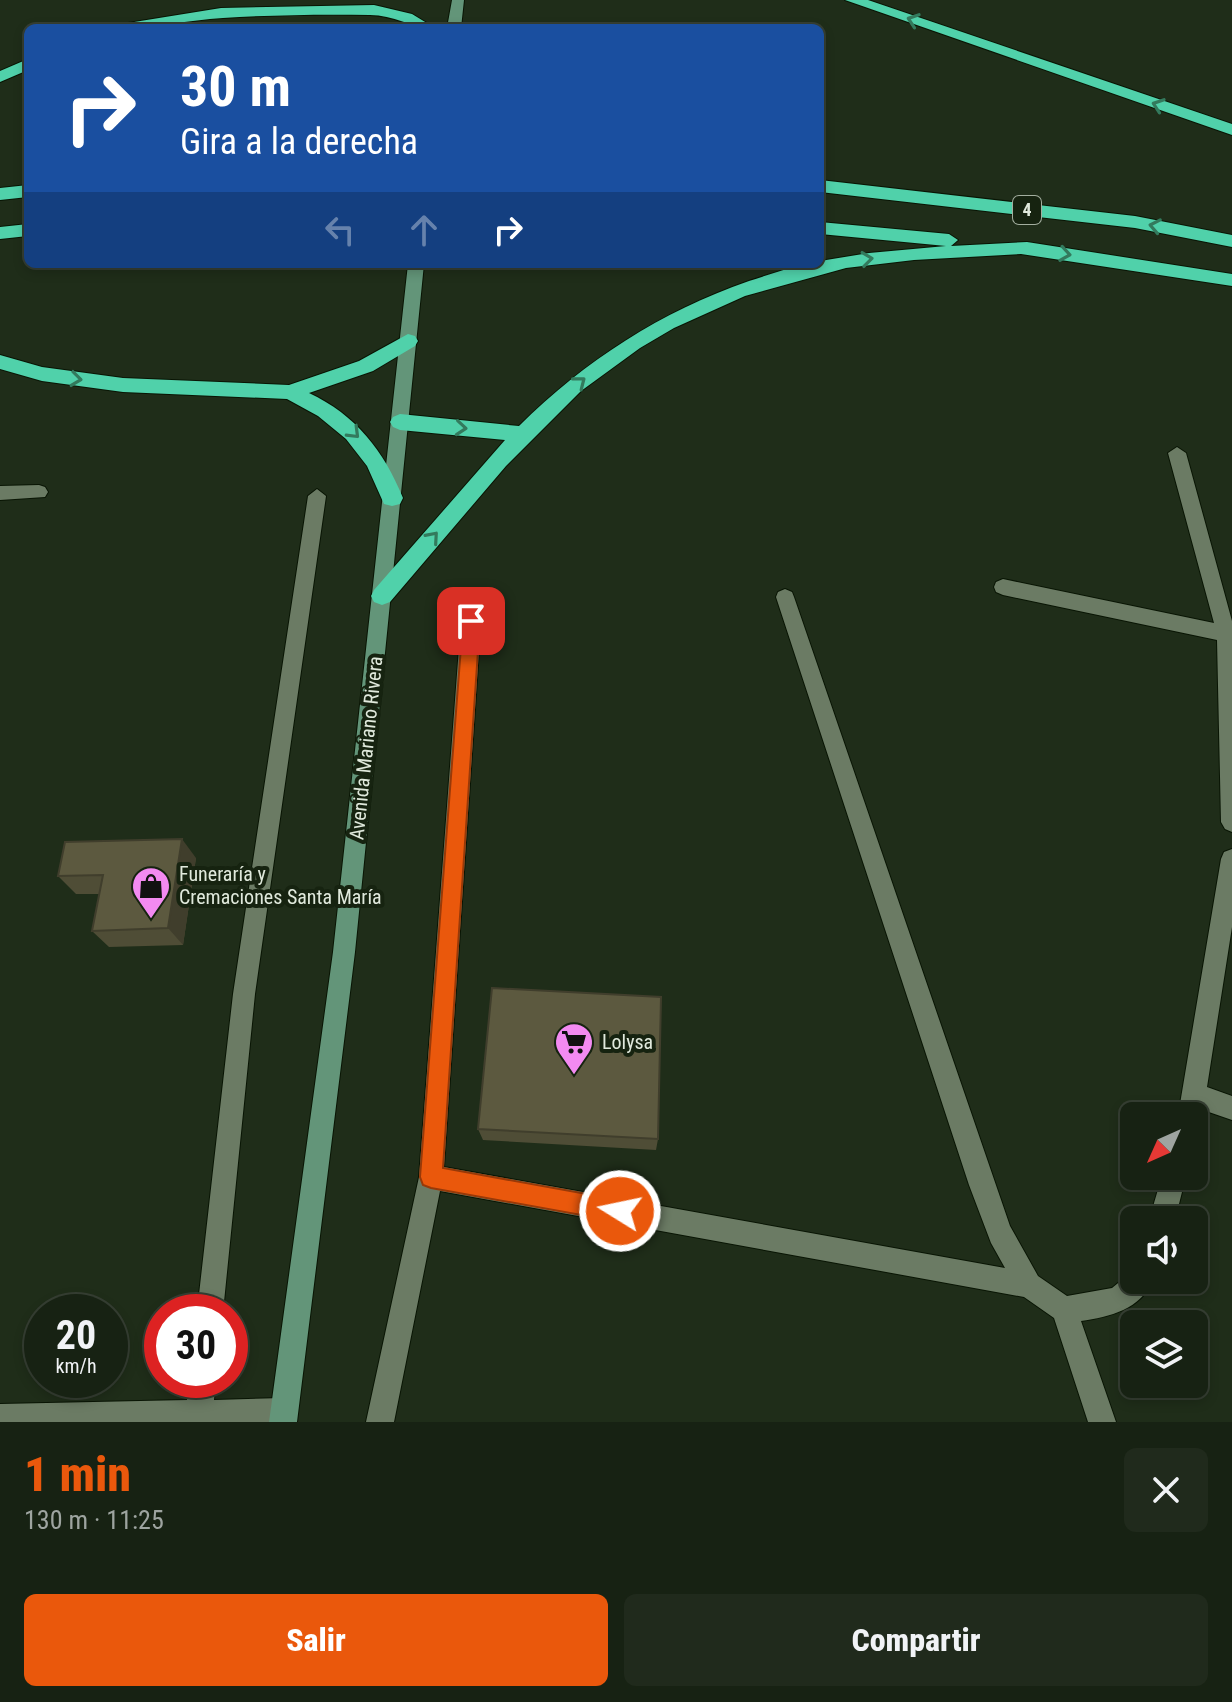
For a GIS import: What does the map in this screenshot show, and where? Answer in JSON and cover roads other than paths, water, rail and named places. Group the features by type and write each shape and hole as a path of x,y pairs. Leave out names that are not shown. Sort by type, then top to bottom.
{"highway":[{"path":"374,10 410,0"},
{"path":"856,0 1232,130"},
{"path":"153,24 221,13 374,10 406,17 419,24"},
{"path":"0,77 24,66"},
{"name":"4","path":"824,186 1135,222 1232,241"},
{"path":"0,194 24,191"},
{"name":"4","path":"824,228 1027,248 1232,280"},
{"path":"0,233 24,230"},
{"path":"824,267 899,255 1027,248"},
{"path":"382,596 522,434 576,383 637,341 702,307 772,281 822,268"},
{"path":"0,362 42,374 123,385 290,392 366,366 408,341"},
{"path":"290,392 338,417 357,434 372,453 392,498"},
{"path":"400,422 522,434"}],"street":[{"path":"455,24 458,0"},
{"name":"Avenida Mariano Rivera","path":"283,1417 344,952 416,268"},
{"path":"1177,453 1226,634 1232,822"},
{"path":"0,493 39,492"},
{"path":"212,1294 244,994 317,496"},
{"path":"1003,587 1226,634"},
{"path":"785,597 981,1185 1000,1234 1029,1285"},
{"path":"380,1422 431,1177 471,621"},
{"path":"1193,1102 1232,859"},
{"path":"1208,1106 1232,1108"},
{"path":"431,1177 1029,1285 1064,1309 1102,1422"},
{"path":"1064,1309 1100,1306 1123,1294"},
{"path":"198,1418 201,1398"},
{"path":"0,1418 283,1417"}],"place":[{"name":"Funeraría y Cremaciones Santa María","path":"151,920"},
{"name":"Lolysa","path":"574,1076"}]}
